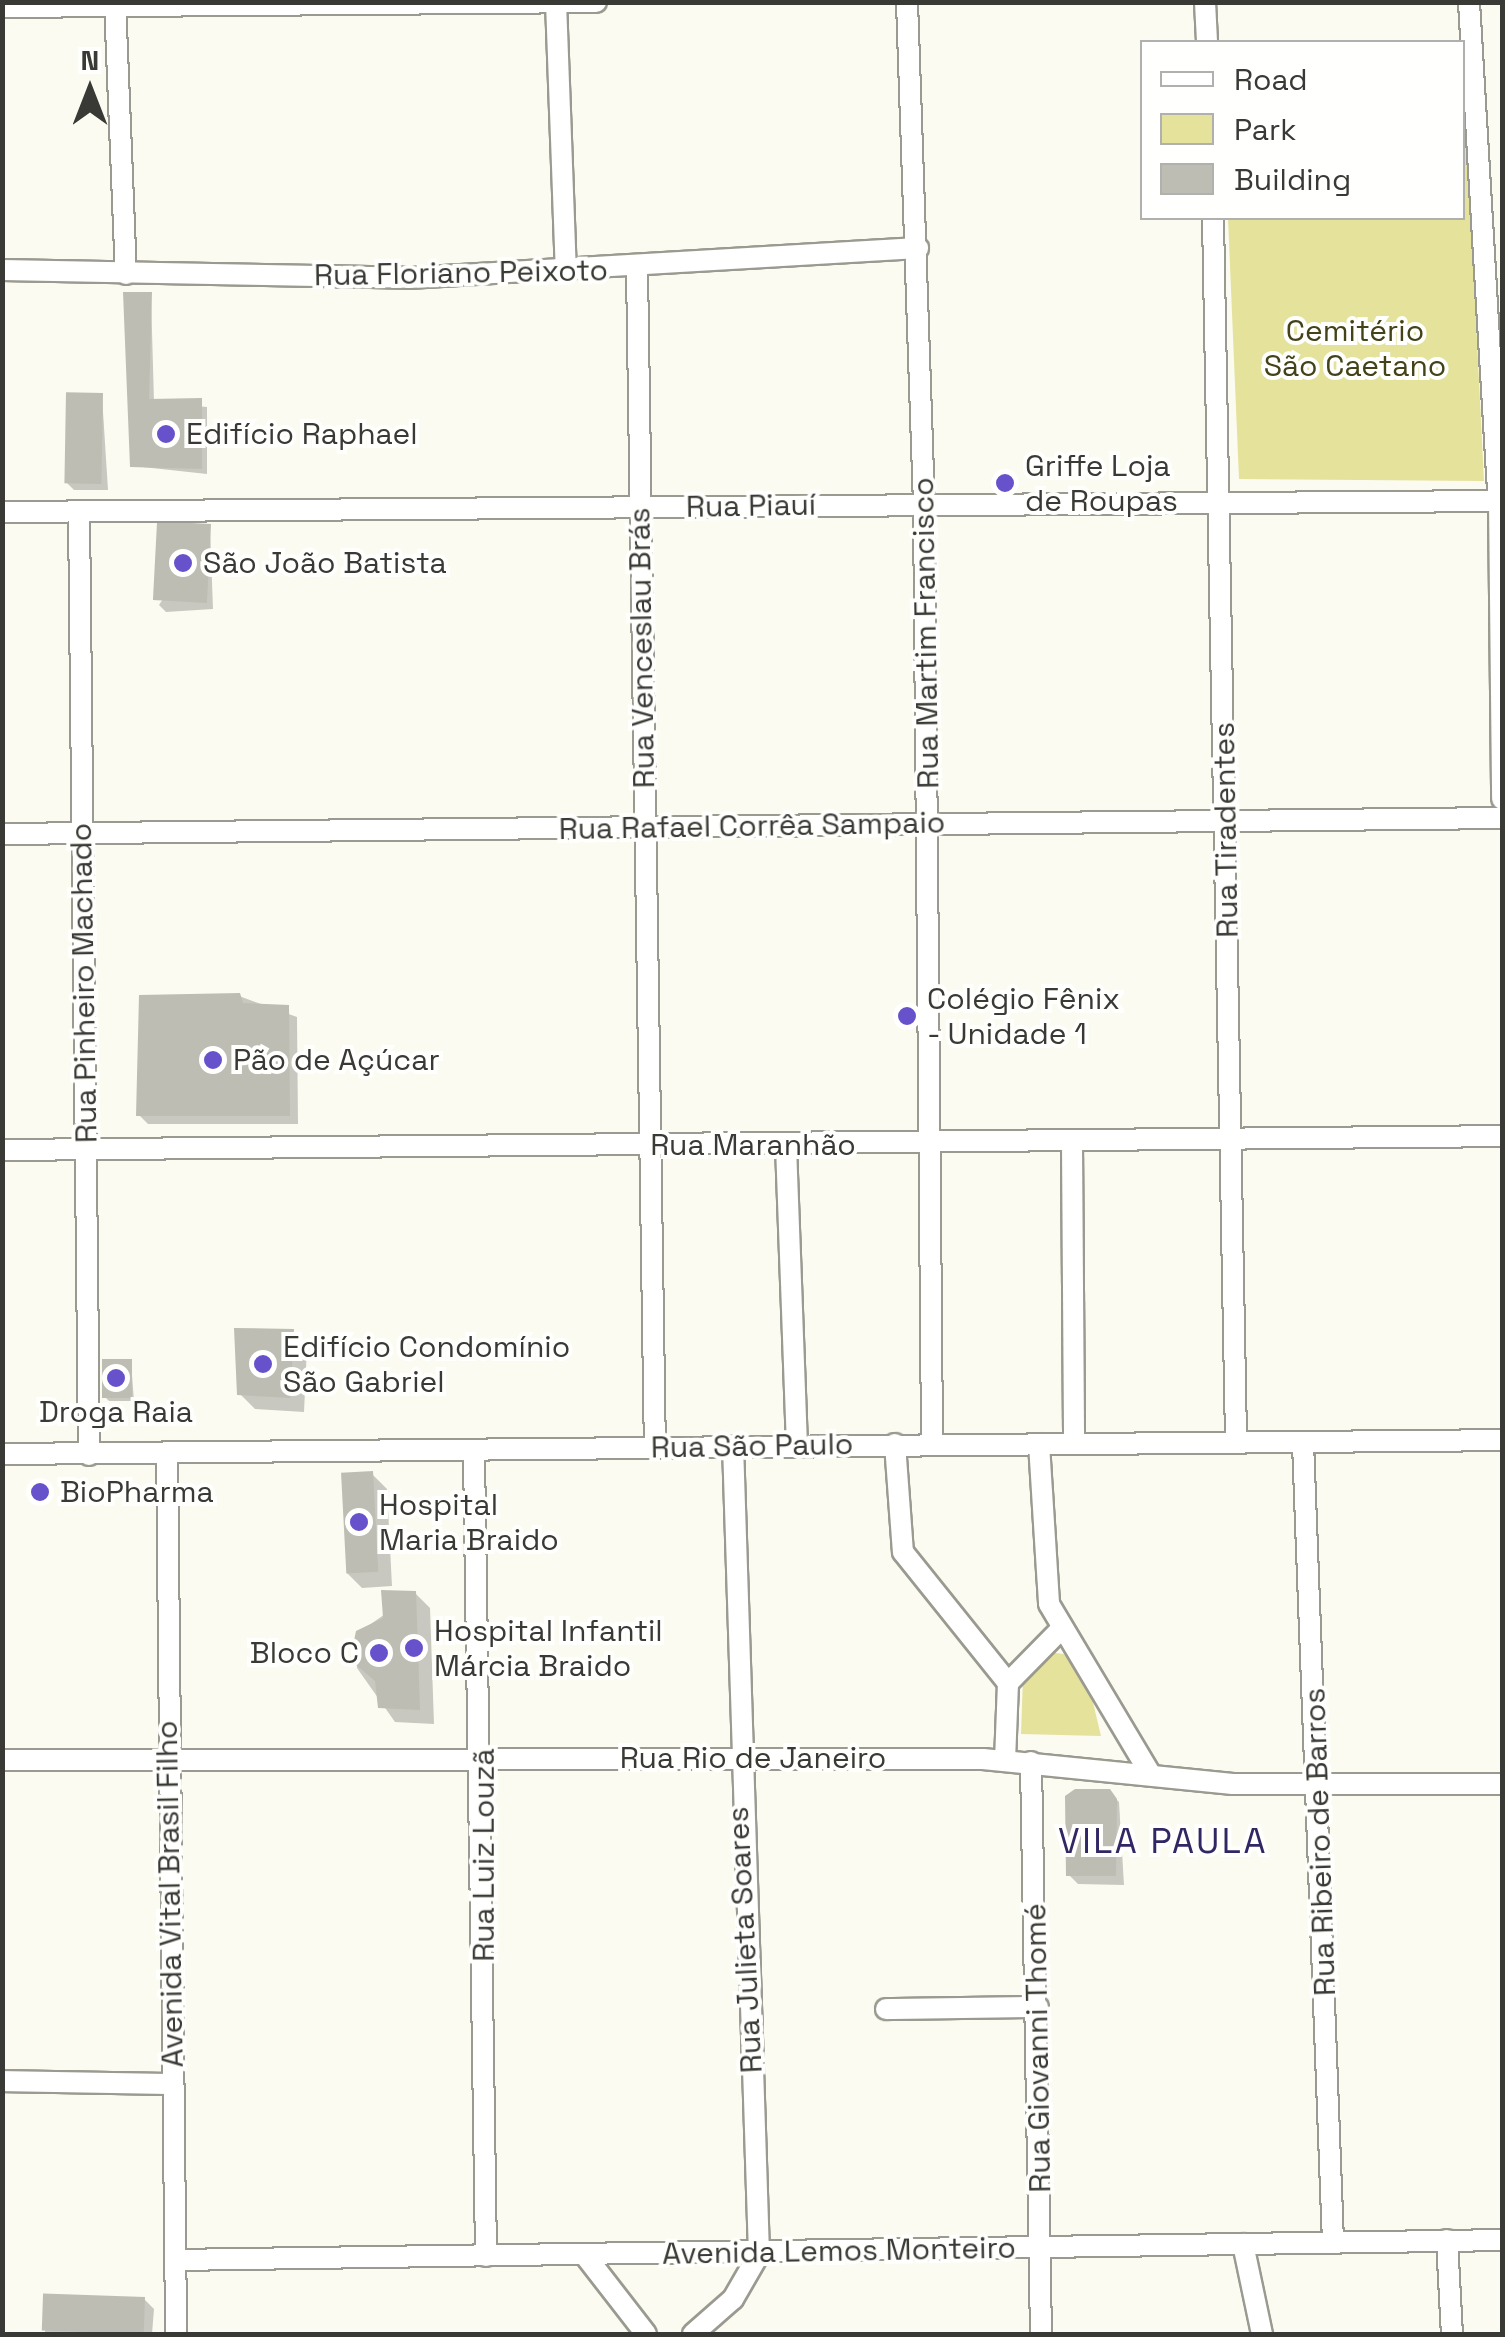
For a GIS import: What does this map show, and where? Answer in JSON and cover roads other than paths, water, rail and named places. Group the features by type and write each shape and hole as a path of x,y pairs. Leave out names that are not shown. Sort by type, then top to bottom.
{"street":[{"path":"2,7 596,2"},
{"name":"Rua Martim Francisco","path":"908,2 924,504 932,1443"},
{"path":"1205,2 1207,40"},
{"path":"1469,2 1501,500 1502,799"},
{"path":"556,3 566,272"},
{"path":"117,7 126,274"},
{"name":"Rua Tiradentes","path":"1213,220 1224,503 1225,822 1236,1444"},
{"name":"Rua Floriano Peixoto","path":"2,270 126,274 566,272 918,248"},
{"name":"Rua Venceslau Brás","path":"637,268 645,1146 655,1447"},
{"name":"Rua Piauí","path":"2,512 1501,500"},
{"name":"Rua Pinheiro Machado","path":"79,512 88,1455"},
{"name":"Rua Rafael Corrêa Sampaio","path":"2,834 1502,818"},
{"name":"Rua Maranhão","path":"2,1150 1072,1144 1231,1138 1502,1136"},
{"path":"1072,1144 1074,1444"},
{"path":"786,1146 797,1445"},
{"name":"Rua São Paulo","path":"2,1454 474,1454 932,1443 1502,1440"},
{"name":"Rua Ribeiro de Barros","path":"1303,1443 1332,2242"},
{"path":"895,1444 902,1552 1008,1683 1005,1760"},
{"path":"1040,1444 1046,1590 1060,1630 1152,1775"},
{"name":"Rua Julieta Soares","path":"733,1446 737,1756 760,2254"},
{"name":"Avenida Vital Brasil Filho","path":"167,1453 176,2334"},
{"name":"Rua Luiz Louzã","path":"474,1454 484,1758 486,2256"},
{"path":"1008,1683 1060,1630"},
{"name":"Rua Rio de Janeiro","path":"2,1760 737,1756 1005,1760 1318,1786 1502,1784"},
{"name":"Rua Giovanni Thomé","path":"1031,1762 1041,2334"},
{"path":"886,2009 1038,2006"},
{"path":"2,2081 173,2084"},
{"path":"1448,2240 1452,2334"},
{"name":"Avenida Lemos Monteiro","path":"175,2260 1502,2240"},
{"path":"1243,2244 1262,2334"},
{"path":"584,2254 646,2334"},
{"path":"693,2334 733,2299 760,2254"}],"place":[{"name":"Edifício Raphael","path":"166,434"},
{"name":"Griffe Loja de Roupas","path":"1005,483"},
{"name":"São João Batista","path":"183,563"},
{"name":"Colégio Fênix - Unidade 1","path":"907,1016"},
{"name":"Pão de Açúcar","path":"213,1060"},
{"name":"Edifício Condomínio São Gabriel","path":"263,1364"},
{"name":"Droga Raia","path":"116,1378"},
{"name":"BioPharma","path":"40,1492"},
{"name":"Hospital Maria Braido","path":"359,1522"},
{"name":"Hospital Infantil Márcia Braido","path":"414,1648"},
{"name":"Bloco C","path":"379,1653"}],"district":[{"name":"VILA PAULA","path":"1163,1841"}],"park label":[{"name":"Cemitério São Caetano","path":"1355,348"}]}
